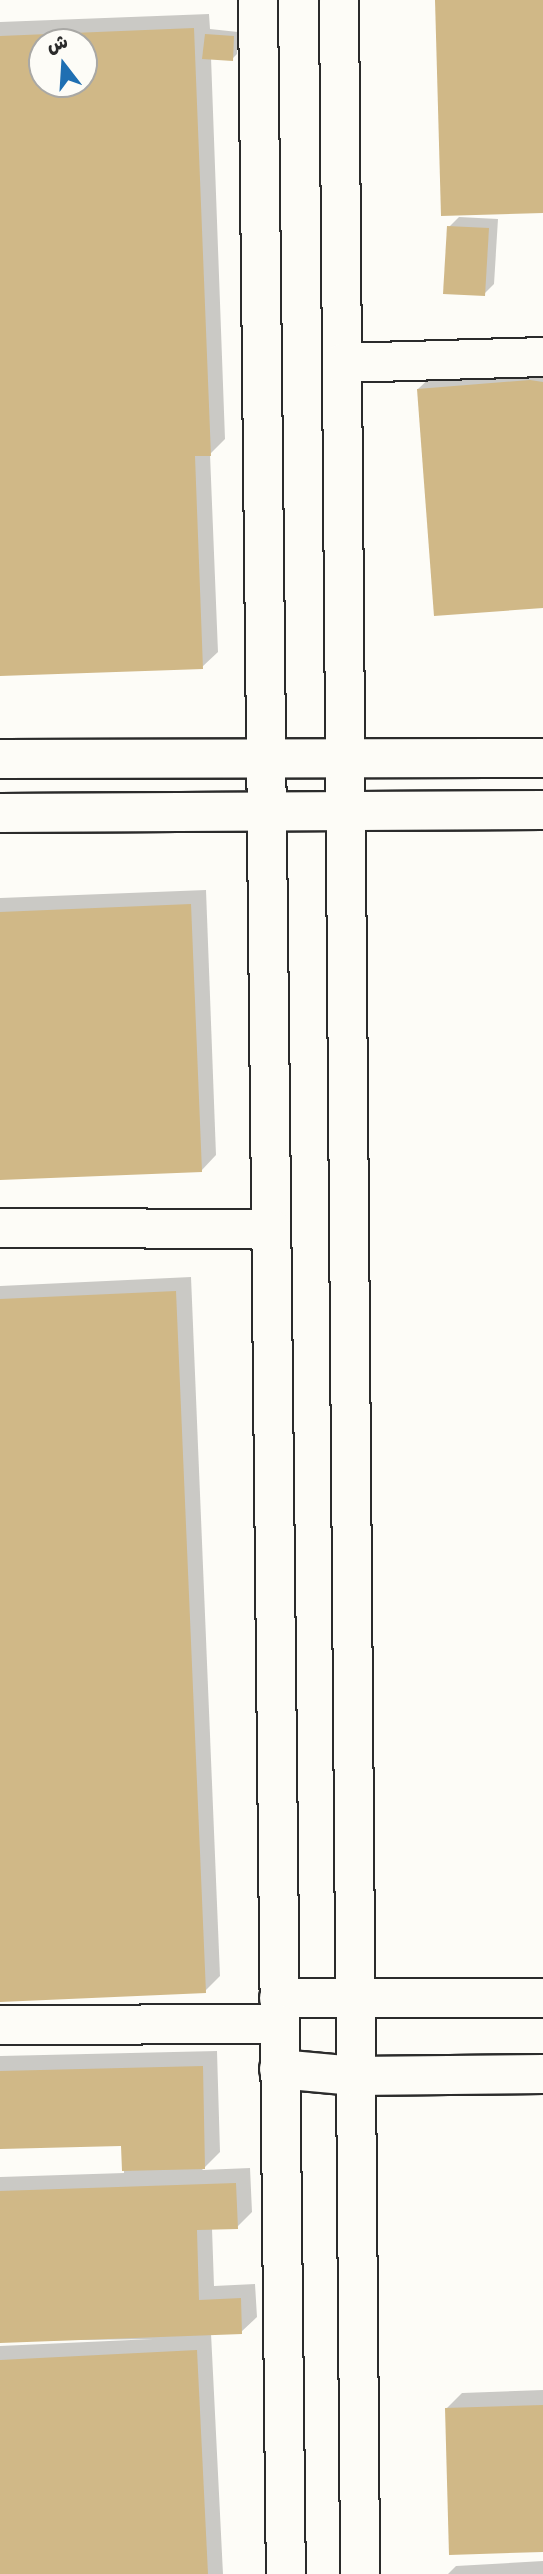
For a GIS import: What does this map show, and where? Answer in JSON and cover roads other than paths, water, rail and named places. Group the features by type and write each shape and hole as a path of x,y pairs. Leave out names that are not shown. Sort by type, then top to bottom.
{"street":[{"path":"258,0 286,2574"},
{"path":"339,0 360,2574"},
{"path":"342,363 543,357"},
{"path":"0,759 543,758"},
{"path":"0,813 543,810"},
{"path":"0,1228 271,1229"},
{"path":"0,2025 279,2011 355,1997 543,1998"},
{"path":"279,2069 355,2076 543,2074"}]}
